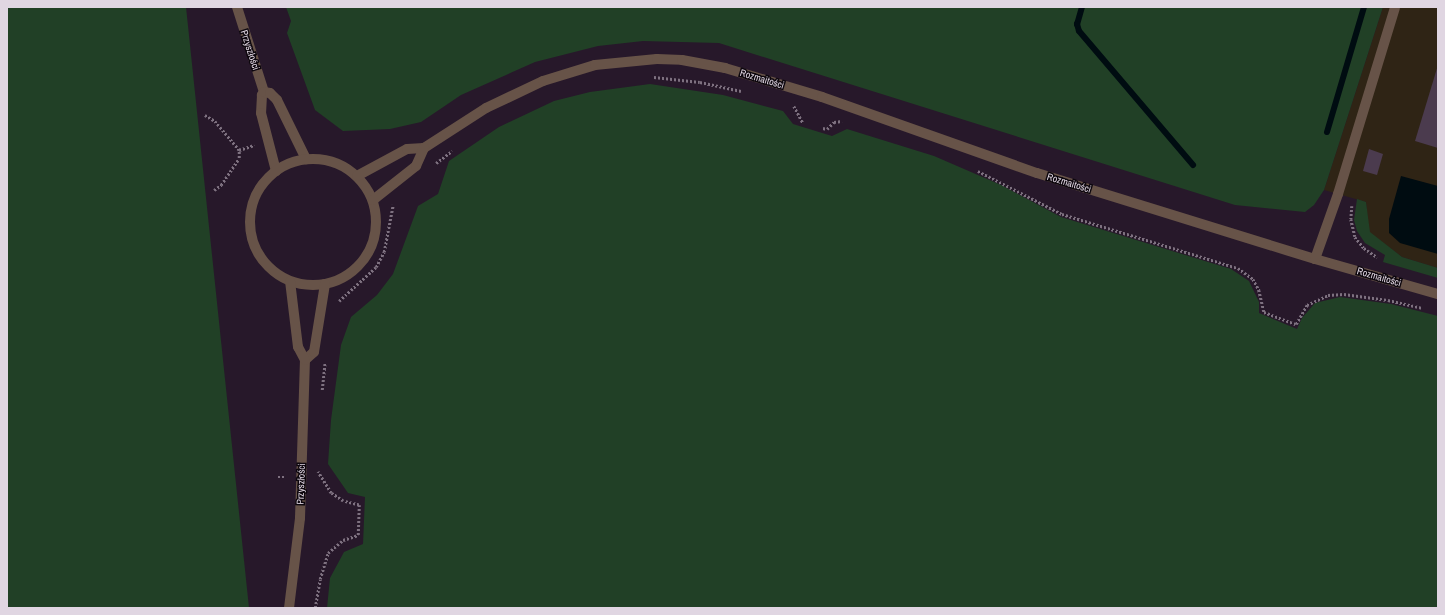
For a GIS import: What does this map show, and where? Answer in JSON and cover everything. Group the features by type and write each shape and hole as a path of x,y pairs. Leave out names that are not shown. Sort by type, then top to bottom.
{"street":[{"name":"Przyszłości","path":"237,7 264,92 262,95 261,113 276,171"},
{"path":"1315,259 1340,186 1395,7"},
{"name":"Rozmaitości","path":"424,148 486,108 542,81 572,71 595,65 657,59 703,63 822,97 1037,173 1315,259 1438,294"},
{"path":"264,92 277,100 306,159"},
{"path":"358,176 407,149 424,148 416,166 373,200"},
{"path":"306,159 334,162 358,176 373,200 377,228 366,257 344,278 325,284 307,285 290,281 272,271 262,260 250,232 251,206 262,184 276,171 292,162 306,159"},
{"name":"Przyszłości","path":"289,608 300,518 305,360 298,347 290,281"},
{"path":"305,360 314,352 325,284"}],"path":[{"path":"649,77 700,82 747,93"},
{"path":"793,105 803,123"},
{"path":"205,115 215,121 239,150 239,158 221,185 214,190"},
{"path":"823,128 827,129 834,122 847,122"},
{"path":"239,150 256,144"},
{"path":"433,166 458,146"},
{"path":"972,168 1006,183 1062,214 1238,268 1252,279 1260,290 1264,312 1296,324 1307,305 1328,295 1375,298 1425,309"},
{"path":"1353,198 1351,219 1355,237 1364,248 1377,257"},
{"path":"337,304 376,267 384,252 394,203"},
{"path":"321,393 326,357"},
{"path":"315,608 320,579 328,553 343,540 358,535 359,505 342,501 330,493 322,482 316,466"}],"shaded area":[{"path":"1383,7 1438,7 1438,268 1402,257 1369,232 1366,202 1324,190"},
{"path":"1401,176 1438,186 1438,254 1400,243 1389,233 1389,219"}],"green space":[{"path":"7,7 186,7 249,608 7,608"},
{"path":"286,7 1383,7 1324,190 1314,205 1305,212 1235,205 719,43 643,41 598,46 535,62 461,95 421,122 390,129 343,131 315,110 287,33 291,21"},
{"path":"650,84 723,95 783,111 793,124 832,136 847,129 934,156 1001,185 1061,217 1231,269 1249,281 1259,302 1259,313 1297,329 1302,318 1315,303 1340,297 1391,304 1438,316 1438,608 327,608 330,578 344,552 363,544 365,497 348,493 328,464 331,420 341,345 351,317 377,295 393,274 418,206 438,194 449,161 499,127 554,101 590,92"},
{"path":"1357,199 1366,202 1370,232 1402,257 1438,268 1438,278 1383,262 1385,255 1365,243 1357,231 1354,220"}],"building":[{"path":"1438,65 1438,148 1415,141"},
{"path":"1369,149 1383,154 1377,175 1363,171"}],"waterway":[{"path":"1082,7 1077,24 1079,31 1193,165"},
{"path":"1327,132 1364,7"}]}
